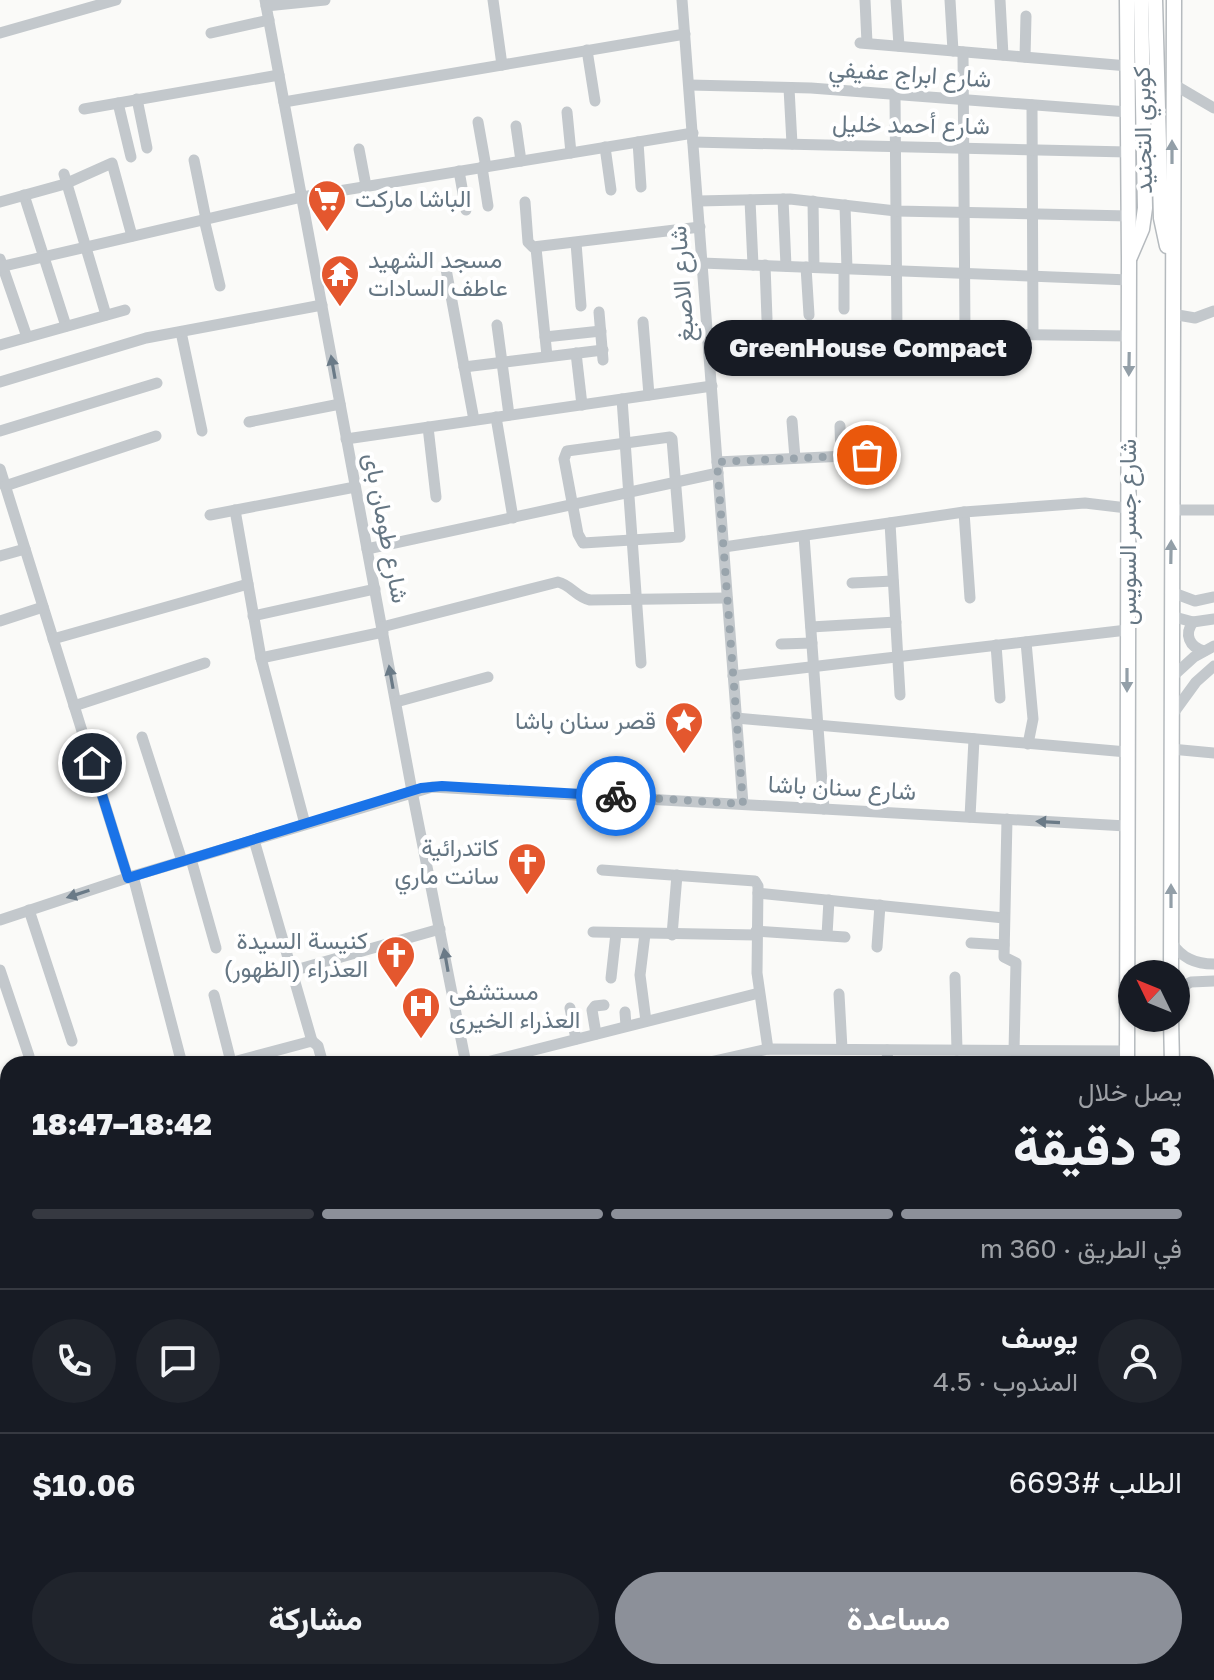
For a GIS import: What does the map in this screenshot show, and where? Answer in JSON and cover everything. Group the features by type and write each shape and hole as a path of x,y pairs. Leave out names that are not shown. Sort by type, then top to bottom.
{"main road":[{"name":"شارع جسر السويس","path":"1127,0 1127,1056"},
{"name":"كوبري التجنيد","path":"1129,258 1142,229 1145,208 1141,0"},
{"name":"كوبري التجنيد","path":"1155,0 1161,218 1164,238 1172,258"},
{"name":"شارع جسر السويس","path":"1171,960 1174,0"},
{"path":"1171,1032 1172,1056"}],"street":[{"path":"0,33 116,0"},
{"path":"265,3 325,0"},
{"path":"493,0 502,65"},
{"name":"شارع الاصبغ","path":"682,0 743,804"},
{"path":"865,0 863,43 1128,66"},
{"path":"896,0 899,46"},
{"path":"950,0 963,100 965,333"},
{"path":"1000,0 1003,55"},
{"name":"شارع طومان باى","path":"265,3 464,1056"},
{"path":"1025,57 1026,16"},
{"path":"211,33 269,20"},
{"path":"284,102 685,34"},
{"path":"587,50 595,101"},
{"path":"84,109 279,75"},
{"path":"1173,84 1214,108"},
{"name":"شارع ابراج عفيفي","path":"689,85 789,88 1128,112"},
{"path":"789,88 792,144"},
{"path":"895,95 896,331 900,334 1129,336"},
{"path":"137,99 147,148"},
{"path":"118,103 131,157"},
{"path":"1032,105 1033,334"},
{"path":"567,112 571,153"},
{"path":"478,122 488,206"},
{"path":"516,126 521,161"},
{"name":"شارع أحمد خليل","path":"1,265 302,197 638,142 693,138 792,144 1128,152"},
{"path":"638,142 641,187"},
{"path":"605,147 611,190"},
{"path":"359,149 366,186"},
{"path":"194,160 220,286"},
{"path":"0,202 112,163 132,236"},
{"path":"459,171 466,210"},
{"path":"65,179 106,315"},
{"path":"24,195 66,326"},
{"path":"698,201 783,199 896,211 1129,216"},
{"path":"783,199 786,266"},
{"path":"750,200 767,319"},
{"path":"809,315 813,201"},
{"path":"525,202 528,242 536,248 700,227"},
{"path":"844,309 845,205"},
{"path":"576,243 581,306"},
{"path":"536,248 547,356"},
{"path":"702,263 1129,280"},
{"path":"1,265 27,337"},
{"path":"446,269 474,420"},
{"path":"0,382 146,338 322,305"},
{"path":"0,345 125,310"},
{"path":"1172,314 1195,318 1214,311"},
{"path":"464,367 576,353 603,355 599,312"},
{"path":"643,322 649,395"},
{"path":"497,325 509,415"},
{"path":"545,337 601,331"},
{"path":"181,332 202,431"},
{"path":"576,353 582,405"},
{"path":"0,431 157,383"},
{"path":"346,439 712,386"},
{"path":"622,399 641,663"},
{"path":"249,422 340,404"},
{"path":"496,417 513,518"},
{"path":"792,421 795,458"},
{"path":"840,426 841,457"},
{"path":"428,427 436,497"},
{"path":"5,486 156,436"},
{"path":"668,436 672,439 678,538 583,543 572,505 564,459 567,451 626,442 668,436"},
{"path":"367,549 676,483 718,468 795,458 867,455"},
{"path":"0,469 130,877 180,1056"},
{"path":"210,515 355,487"},
{"path":"724,547 964,512 1085,503 1127,508"},
{"path":"235,510 261,658 305,824"},
{"path":"1172,510 1214,510"},
{"path":"964,512 970,598"},
{"path":"890,523 900,695"},
{"path":"804,536 824,809"},
{"path":"0,556 25,549"},
{"path":"852,583 893,581"},
{"path":"261,658 382,630 550,583 565,584 582,598 590,600 727,598"},
{"path":"53,639 248,584"},
{"path":"253,616 375,589"},
{"path":"1171,592 1195,601 1214,597"},
{"path":"0,621 43,607"},
{"path":"1171,616 1193,622 1214,619"},
{"path":"811,627 896,622"},
{"path":"1193,622 1188,634 1190,642 1209,648"},
{"path":"733,676 1127,630"},
{"path":"1026,642 1033,719 1028,744"},
{"path":"781,644 812,643"},
{"path":"996,645 1000,698"},
{"path":"1172,677 1209,648"},
{"path":"74,706 205,663"},
{"path":"1171,715 1189,690 1214,666"},
{"path":"396,702 488,677"},
{"path":"736,718 1127,752"},
{"path":"142,737 216,948"},
{"path":"970,817 974,739"},
{"path":"1171,749 1214,753"},
{"name":"شارع سنان باشا","path":"0,920 412,791 442,786 1126,826"},
{"path":"1007,819 1004,958 1016,963 1014,1051"},
{"path":"254,840 320,1056"},
{"path":"602,870 750,880 757,883 759,993 768,1049"},
{"path":"672,935 677,875"},
{"path":"758,893 1004,918"},
{"path":"827,935 829,900"},
{"path":"877,947 880,905"},
{"path":"29,910 72,1041"},
{"path":"292,971 440,929"},
{"path":"593,932 845,937"},
{"path":"611,978 616,933"},
{"path":"645,934 640,975 646,1021"},
{"path":"1171,942 1188,959 1214,964"},
{"path":"971,943 1004,945"},
{"path":"0,970 29,1056"},
{"path":"955,977 957,1050"},
{"path":"1190,983 1214,981"},
{"path":"510,1056 646,1021 692,1005 759,993"},
{"path":"839,994 842,1049"},
{"path":"214,995 227,1056"},
{"path":"596,1034 592,1010 595,1006 604,1005"},
{"path":"570,1008 576,1039"},
{"path":"625,1012 626,1026"},
{"path":"260,1056 315,1044"},
{"path":"737,1056 768,1049 842,1049 1014,1051 1095,1056"},
{"path":"887,1050 887,1056"}],"way so far":[{"path":"616,796 743,804 717,462 867,455"}],"place":[{"name":"الباشا ماركت","path":"327,233"},
{"name":"مسجد الشهيد عاطف السادات","path":"340,308"},
{"name":"GreenHouse Compact","path":"867,455"},
{"name":"قصر سنان باشا","path":"684,755"},
{"name":"كاتدرائية سانت ماري","path":"527,896"},
{"name":"كنيسة السيدة العذراء (الظهور)","path":"396,989"},
{"name":"مستشفى العذراء الخيرى","path":"421,1040"}],"route":[{"path":"92,763 128,878 421,788 442,786 616,796"}]}
